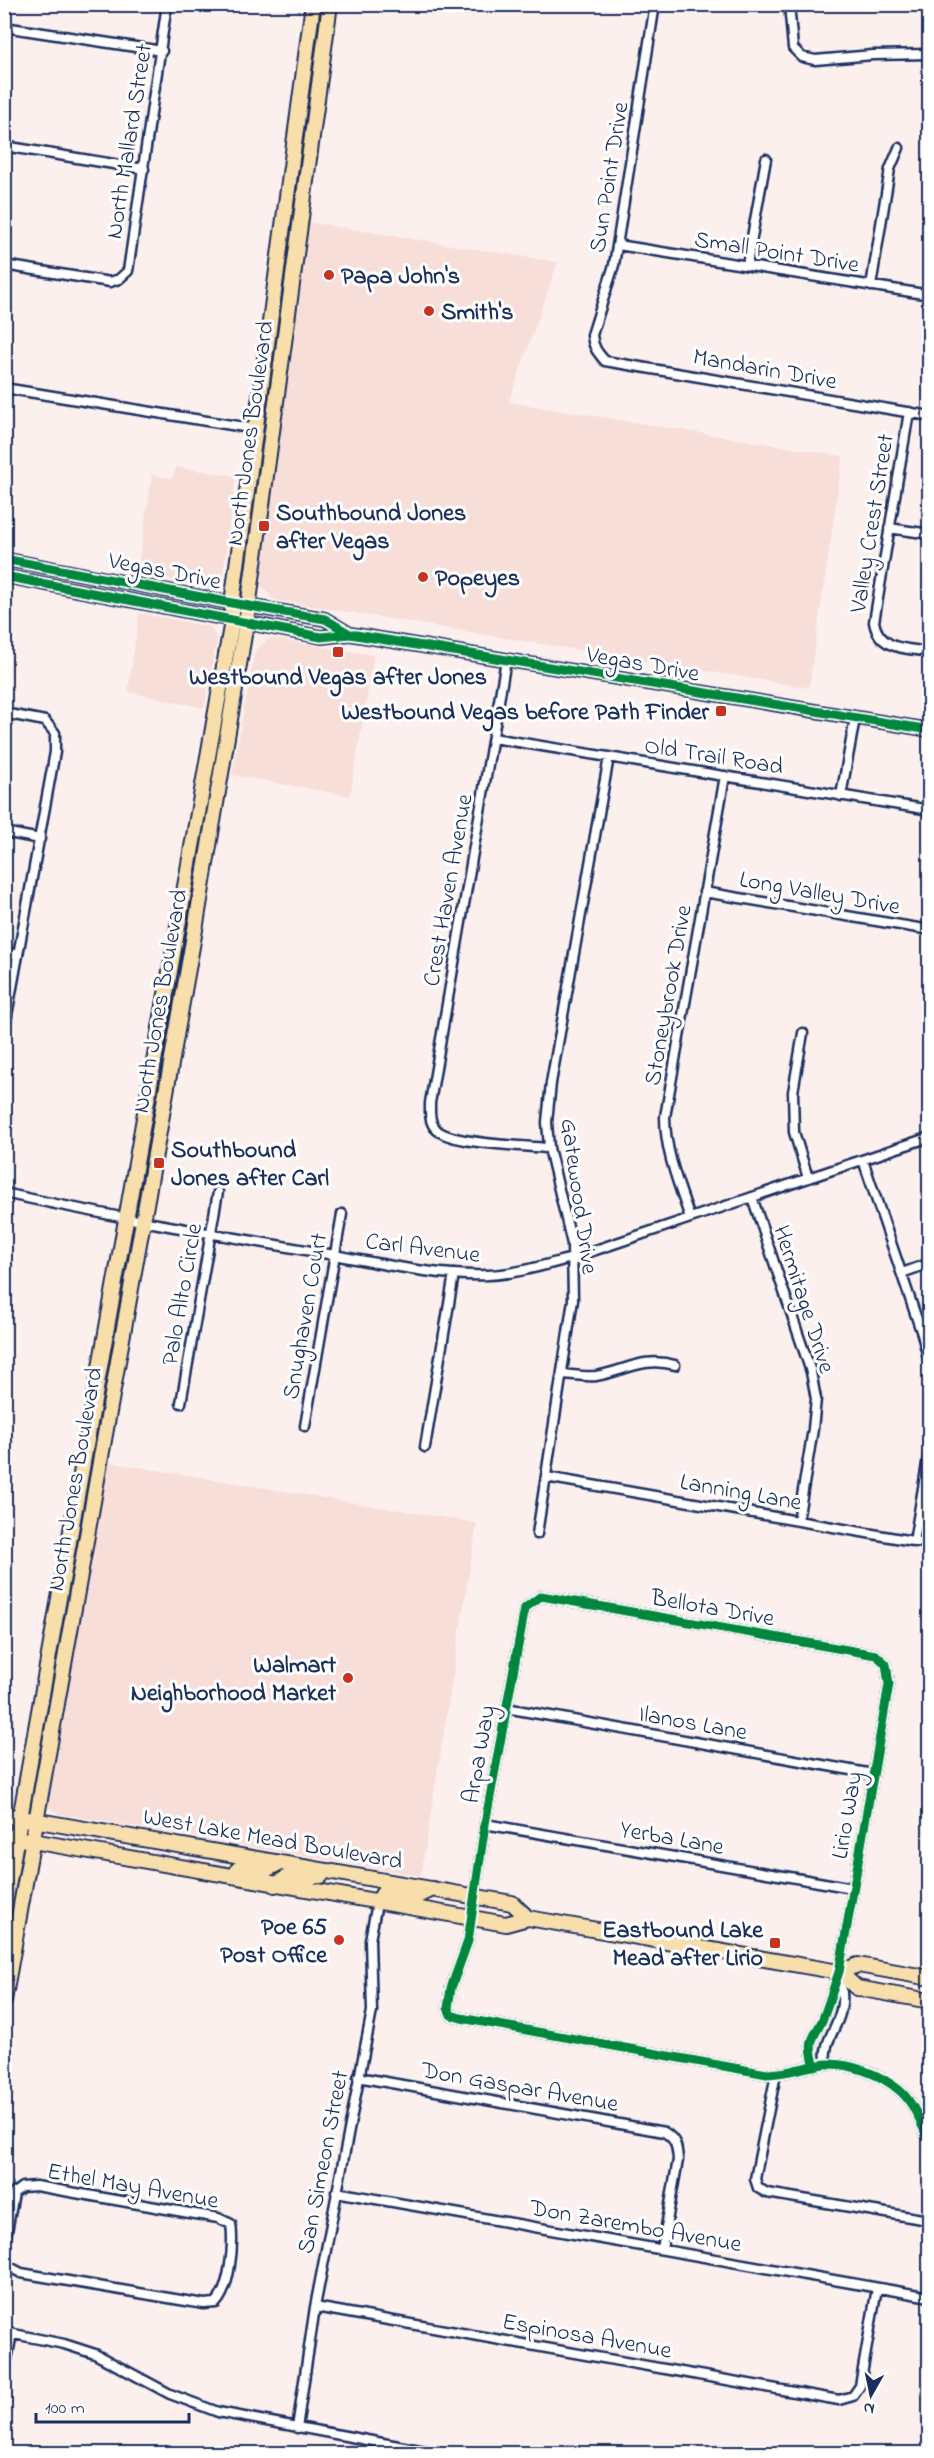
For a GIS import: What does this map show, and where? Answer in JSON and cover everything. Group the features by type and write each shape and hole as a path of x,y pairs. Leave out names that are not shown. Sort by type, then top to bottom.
{"main road":[{"name":"North Jones Boulevard","path":"4,1909 11,1837 21,1817 232,621 232,603 313,4"},
{"name":"North Jones Boulevard","path":"4,2001 196,924 249,606 330,4"},
{"path":"270,326 286,329"},
{"path":"256,429 267,471"},
{"name":"Vegas Drive","path":"4,559 325,619 350,634"},
{"name":"Vegas Drive","path":"4,576 321,637 350,634 930,730"},
{"path":"179,921 196,924"},
{"path":"84,1460 88,1476 82,1514 87,1537"},
{"path":"73,1521 80,1533 74,1570 74,1585 77,1592"},
{"name":"West Lake Mead Boulevard","path":"4,1815 512,1903 528,1918"},
{"name":"West Lake Mead Boulevard","path":"11,1837 506,1924 528,1918 839,1972 858,1965 930,1978"},
{"path":"195,1870 215,1867 262,1872 279,1863"},
{"path":"275,1885 289,1876 309,1877 339,1873"},
{"path":"377,1903 383,1893 391,1891 417,1896 435,1889"},
{"name":"West Lake Mead Boulevard","path":"839,1972 857,1988 930,2001"}],"street":[{"name":"North Mallard Street","path":"4,265 110,282 119,279 128,271 162,51 167,4"},
{"name":"Sun Point Drive","path":"597,352 592,344 592,335 618,245 655,4"},
{"path":"789,4 794,48 802,57 815,60 873,55 930,54"},
{"path":"4,27 162,51"},
{"path":"4,146 144,169"},
{"path":"871,286 890,169 899,148"},
{"path":"747,265 766,159"},
{"name":"Small Point Drive","path":"618,245 930,295"},
{"name":"Mandarin Drive","path":"597,352 605,361 930,416"},
{"path":"4,388 256,429"},
{"name":"Valley Crest Street","path":"909,412 874,622 880,639 888,645 930,652"},
{"path":"889,528 930,534"},
{"name":"Crest Haven Avenue","path":"506,660 430,1103 430,1119 440,1134 457,1139 549,1148"},
{"path":"4,713 45,721 55,733 55,752 4,1032"},
{"path":"841,796 855,718"},
{"name":"Old Trail Road","path":"493,738 930,810"},
{"name":"Gatewood Drive","path":"537,1534 573,1300 572,1244 549,1148 547,1122 551,1083 609,757"},
{"name":"Stoneybrook Drive","path":"690,1218 669,1157 665,1136 665,1117 725,776"},
{"path":"4,832 40,839"},
{"name":"Long Valley Drive","path":"704,892 930,930"},
{"path":"4,952 18,955"},
{"path":"803,1034 793,1092 793,1112 794,1132 808,1178"},
{"name":"Carl Avenue","path":"4,1193 126,1220 333,1255 454,1274 489,1275 521,1271 572,1258 930,1137"},
{"path":"863,1160 922,1334 930,1366"},
{"name":"Palo Alto Circle","path":"181,1403 218,1192"},
{"name":"Hermitage Drive","path":"752,1197 810,1372 816,1399 798,1521"},
{"name":"Snughaven Court","path":"305,1426 333,1255 342,1214"},
{"path":"902,1273 930,1263"},
{"path":"425,1447 454,1274"},
{"path":"563,1374 597,1376 633,1364 659,1360 675,1365"},
{"path":"914,1542 930,1446"},
{"name":"Lanning Lane","path":"546,1477 930,1544"},
{"name":"Bellota Drive","path":"532,1601 541,1596 876,1655 886,1664"},
{"name":"Arpa Way","path":"532,1601 525,1608 485,1824 468,1941 451,1988 448,2008 451,2014 538,2032 776,2074"},
{"name":"Lirio Way","path":"839,1972 889,1684 886,1664"},
{"name":"Ilanos Lane","path":"506,1708 873,1774"},
{"name":"Yerba Lane","path":"485,1824 853,1888"},
{"name":"San Simeon Street","path":"297,2428 315,2307 372,2011 370,1940 377,1903"},
{"path":"826,2064 825,2049 841,2011 843,1996 839,1972"},
{"path":"815,2066 810,2049 811,2040 825,2015 839,1972"},
{"path":"930,2142 915,2112 900,2091 860,2069 846,2065 826,2064 776,2074 755,2180 758,2188 767,2193 922,2219 930,2217"},
{"name":"Don Gaspar Avenue","path":"358,2077 664,2132 673,2137 677,2146 678,2160 662,2249"},
{"name":"Ethel May Avenue","path":"4,2257 8,2266 21,2273 204,2304 216,2303 224,2295 233,2240 231,2224 219,2218 36,2186 22,2187 15,2193 7,2214"},
{"name":"Don Zarembo Avenue","path":"336,2192 930,2297"},
{"path":"4,2248 7,2214"},
{"name":"Espinosa Avenue","path":"315,2307 839,2400 853,2396 860,2386 877,2288"},
{"path":"4,2376 8,2333 95,2354 170,2394 218,2412 441,2454"}],"shaded area":[{"path":"289,219 558,262 509,402 843,456 809,688 274,600 261,585"},
{"path":"176,467 236,476 222,582 213,588 137,573 152,475 172,478"},
{"path":"139,613 211,627 217,639 204,708 128,692"},
{"path":"270,638 374,655 350,796 232,775 255,650"},
{"path":"108,1462 477,1523 421,1876 59,1814 49,1808 47,1804"}],"cycle path":[{"path":"4,559 325,619 350,634"},
{"path":"4,576 321,637 350,634 930,730"},
{"path":"815,2066 812,2056 811,2048 813,2037 822,2021 839,1972 889,1684 886,1664 876,1655 541,1596 525,1608 485,1824 468,1941 451,1988 448,2008 451,2015 767,2074 782,2073 826,2064 845,2065 883,2079 899,2090 913,2107 930,2142"}],"place":[{"name":"Papa John's","path":"329,275"},
{"name":"Smith's","path":"429,311"},
{"name":"Southbound Jones after Vegas","path":"264,526"},
{"name":"Popeyes","path":"423,577"},
{"name":"Westbound Vegas after Jones","path":"338,652"},
{"name":"Westbound Vegas before Path Finder","path":"721,711"},
{"name":"Southbound Jones after Carl","path":"159,1163"},
{"name":"Walmart Neighborhood Market","path":"348,1678"},
{"name":"Poe 65 Post Office","path":"339,1940"},
{"name":"Eastbound Lake Mead after Lirio","path":"775,1943"}]}
